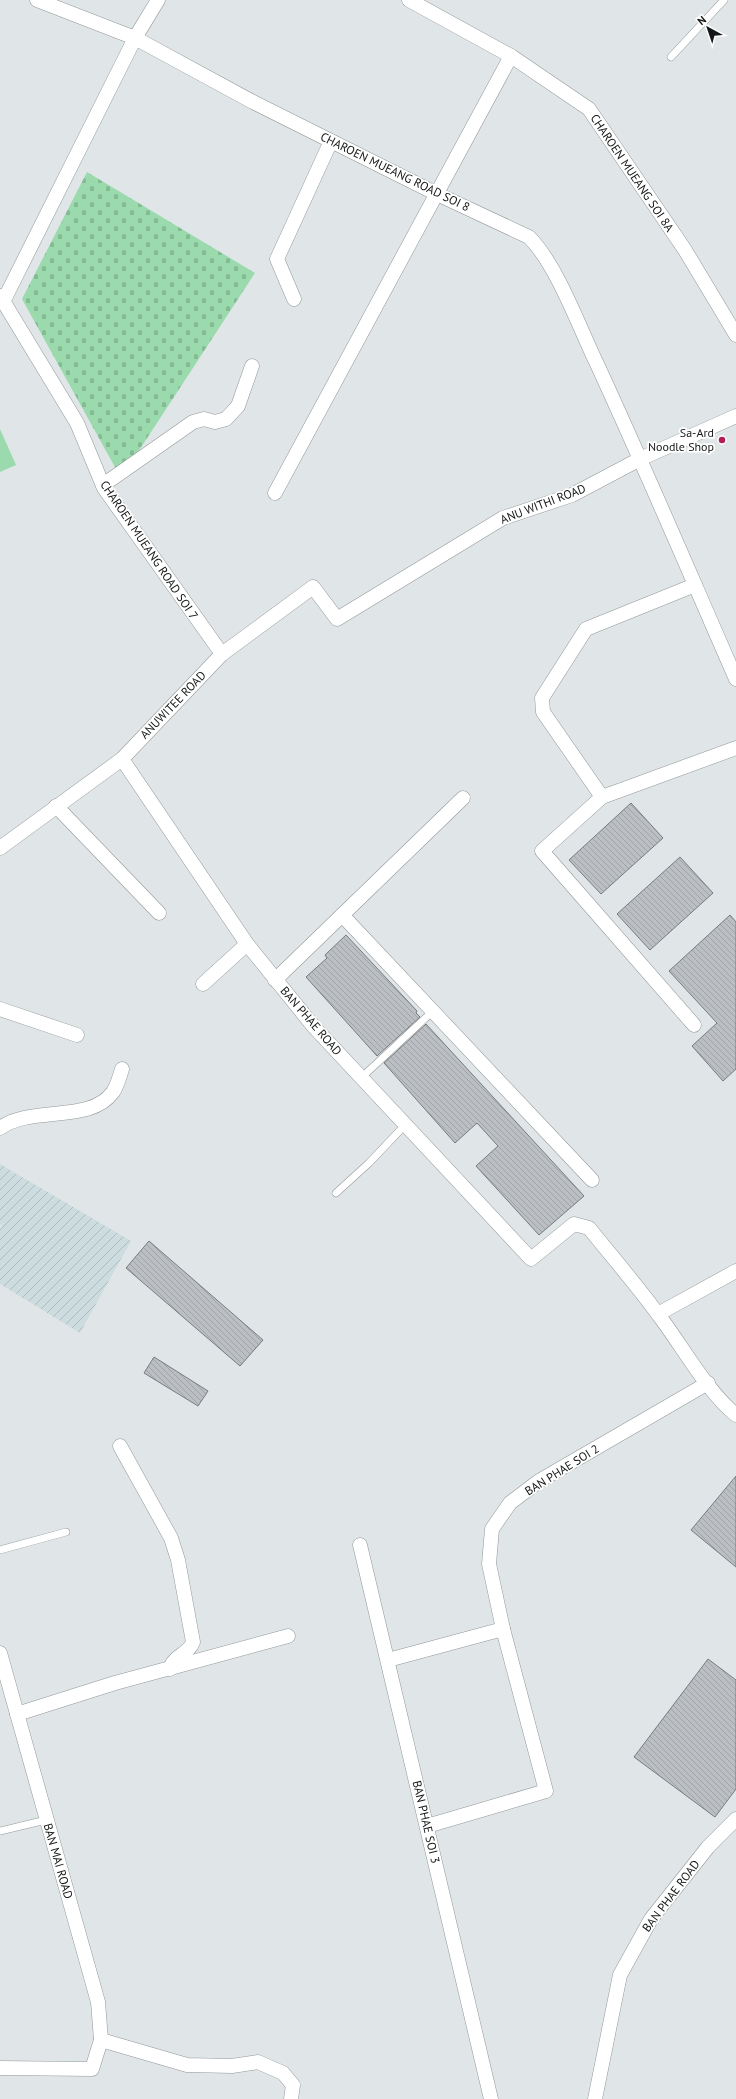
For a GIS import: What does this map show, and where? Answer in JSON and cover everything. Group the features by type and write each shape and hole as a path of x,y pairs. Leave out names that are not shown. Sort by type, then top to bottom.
{"street":[{"name":"CHAROEN MUEANG ROAD SOI 8","path":"37,0 135,38 253,102 436,193 529,237 539,248 564,293 640,459 736,679"},
{"path":"2,298 135,38 158,0"},
{"name":"CHAROEN MUEANG SOI 8A","path":"409,0 511,56 589,109 685,250 736,334"},
{"path":"275,493 511,56"},
{"path":"294,299 277,259 331,141"},
{"name":"CHAROEN MUEANG ROAD SOI 7","path":"2,298 77,423 103,485 222,654"},
{"path":"103,485 193,422 204,419 215,422 226,419 238,406 252,366"},
{"name":"ANU WITHI ROAD","path":"337,619 503,518 572,495 640,459 736,416"},
{"path":"602,797 543,712 542,698 586,630 696,586"},
{"name":"ANUWITEE ROAD","path":"0,848 122,759 222,654 313,587 337,619"},
{"path":"694,1025 542,851 602,797 736,748"},
{"name":"BAN PHAE ROAD","path":"122,759 247,944 275,980 314,1027 531,1259 574,1224 589,1228 658,1314"},
{"path":"275,980 463,798"},
{"path":"56,806 159,913"},
{"path":"342,915 592,1180"},
{"path":"202,984 247,944"},
{"path":"0,1009 78,1035"},
{"path":"0,1128 33,1115 88,1110 103,1101 113,1092 122,1069"},
{"path":"736,1271 658,1314 728,1409 736,1415"},
{"name":"BAN PHAE SOI 2","path":"427,1826 546,1791 503,1629 488,1564 492,1529 510,1504 539,1481 708,1383"},
{"path":"120,1446 168,1530 178,1560 193,1642 187,1651 171,1663 170,1669"},
{"name":"BAN PHAE SOI 3","path":"360,1545 491,2099"},
{"path":"388,1660 503,1629"},
{"path":"17,1714 115,1683 288,1636"},
{"name":"BAN MAI ROAD","path":"0,1653 98,2002 101,2040 92,2070 0,2068"},
{"name":"BAN PHAE ROAD","path":"595,2099 620,1975 650,1919 708,1847 736,1819"},
{"path":"101,2040 187,2065 232,2066 258,2062 283,2073 293,2085 291,2099"}],"lane":[{"path":"671,57 724,0"},
{"path":"361,1078 433,1011"},
{"path":"336,1193 369,1163 405,1125"},
{"path":"0,1550 66,1532"},
{"path":"0,1831 46,1820"}],"shaded area":[{"path":"0,1164 131,1241 80,1333 0,1284 0,1229 2,1226 0,1224"}],"green space":[{"path":"87,172 255,273 121,478 22,299"},
{"path":"0,429 16,465 0,472"}],"building":[{"path":"631,803 663,838 601,894 569,860"},
{"path":"680,857 713,893 650,950 617,914"},
{"path":"730,915 736,922 736,1069 723,1081 692,1046 717,1023 669,971"},
{"path":"346,935 417,1011 416,1013 420,1017 377,1056 306,977 327,958 325,955"},
{"path":"426,1024 584,1196 539,1235 476,1166 498,1146 477,1123 455,1143 384,1063"},
{"path":"149,1241 263,1340 240,1366 126,1268"},
{"path":"154,1357 208,1391 198,1406 144,1373"},
{"path":"736,1476 736,1567 691,1530"},
{"path":"708,1659 736,1680 736,1789 715,1817 634,1757"}],"place":[{"name":"Sa-Ard Noodle Shop","path":"722,440"}]}
